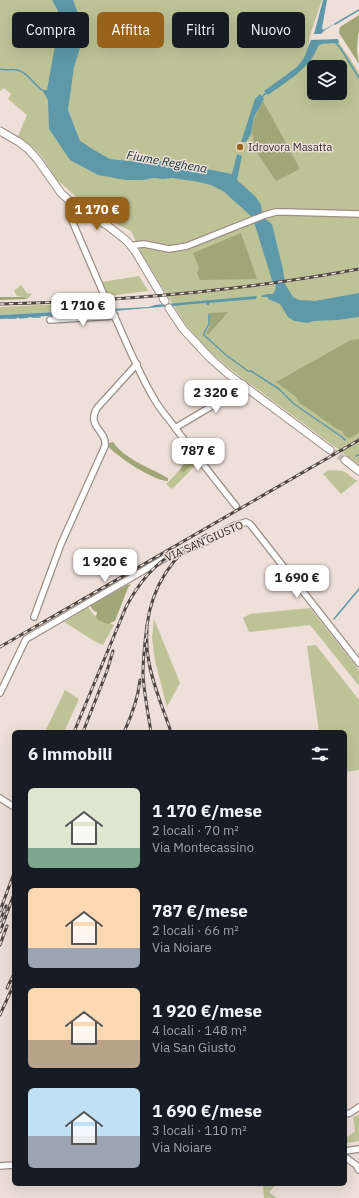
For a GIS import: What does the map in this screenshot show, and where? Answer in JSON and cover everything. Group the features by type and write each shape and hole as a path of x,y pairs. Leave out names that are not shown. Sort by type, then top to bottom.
{"street":[{"path":"0,131 28,149 37,159 61,193 74,205 123,237 131,246 162,297"},
{"path":"74,205 71,208 70,216 104,295"},
{"path":"131,246 144,244 169,249 187,246 276,212 359,214"},
{"path":"109,304 156,402 196,456 236,506"},
{"path":"169,308 183,329 202,351 228,374 330,450"},
{"path":"50,320 114,315"},
{"path":"34,617 61,544 105,446 105,440 94,423 94,413 137,364"},
{"path":"176,428 239,390 244,385"},
{"path":"345,460 359,471"},
{"name":"VIA SAN GIUSTO","path":"0,693 26,639 165,558 203,543 233,526 244,522 248,522 359,663"},
{"path":"0,798 12,806"},
{"path":"347,1114 359,1107"},
{"path":"347,1151 359,1149"},
{"path":"347,1158 356,1165 359,1170"},
{"path":"0,1166 12,1166"}],"green space":[{"path":"0,0 322,0 310,35 309,45 339,43 359,73 359,465 230,369 209,351 186,325 142,255 131,231 109,220 81,201 56,179 42,157 34,148 18,136 27,115 8,99 11,94 4,88 0,91"},
{"path":"359,15 357,50 359,64 339,33 340,27"},
{"path":"263,101 300,169 276,181 252,145 254,141 252,130 254,120"},
{"path":"241,233 257,279 200,280 197,273 199,268 193,253"},
{"path":"139,276 148,291 109,296 102,282"},
{"path":"21,285 27,293 32,294 27,299 17,296 14,291"},
{"path":"0,297 24,297 27,299 0,300"},
{"path":"104,302 107,309 0,315 0,307"},
{"path":"228,312 208,335 206,333 210,326 210,313"},
{"path":"359,339 359,433 350,438 345,436 342,431 300,403 295,396 276,382 351,340"},
{"path":"113,442 118,448 138,463 168,478 168,481 145,473 127,462 108,446 109,443"},
{"path":"188,452 198,463 172,489 166,484 180,470"},
{"path":"190,456 194,460 194,464 184,472 180,471 182,467"},
{"path":"329,470 343,471 355,480 358,480 341,494 323,474"},
{"path":"131,584 115,621 108,624 98,620 96,617 97,612 90,606"},
{"path":"88,607 94,615 114,625 103,645 64,622"},
{"path":"310,608 359,670 359,686 310,625 249,632 243,618 250,614"},
{"path":"154,619 180,683 167,707 155,661 152,638"},
{"path":"316,645 359,700 359,770 347,772 347,730 319,730 307,646"},
{"path":"65,690 79,699 65,730 46,730"},
{"path":"359,1115 359,1141 347,1143 347,1137 355,1131 353,1117"},
{"path":"263,1186 275,1186 269,1192 277,1198 264,1198"}],"water":[{"path":"52,0 73,0 78,12 58,12"},
{"path":"323,0 327,0 322,28 323,30 336,23 321,34 314,34"},
{"path":"338,39 339,43 322,44 318,46 311,60 307,60 307,64 304,68 290,80 268,95 264,91 297,67 304,58 311,40"},
{"name":"Fiume Reghena","path":"55,48 80,48 74,67 68,110 80,141 110,159 128,161 167,161 232,174 237,154 242,156 237,180 256,197 261,205 264,218 272,224 283,269 285,284 293,297 299,300 315,301 359,293 359,317 314,321 308,323 294,321 288,317 280,304 268,299 268,297 262,297 261,296 267,294 273,294 276,287 272,280 254,222 250,215 223,191 211,185 172,178 126,180 98,175 70,160 49,129 48,100 42,90 47,90"},
{"path":"260,94 264,99 254,117 251,134 246,142 241,142 255,99"},
{"path":"257,296 256,299 209,303 209,305 206,303 0,319 0,315 149,307 155,305"}],"waterway":[{"path":"335,24 359,10"},
{"path":"336,43 359,78"},
{"path":"0,69 18,70 23,72 42,90"},
{"path":"261,98 267,92"},
{"path":"80,314 112,312"},
{"path":"209,314 209,324 204,335 226,355 248,371 251,371 279,389 294,404 345,440"},
{"path":"54,316 62,315"},
{"path":"66,315 74,315"},
{"path":"20,318 28,317"},
{"path":"32,317 40,317"},
{"path":"8,318 16,318"},
{"path":"334,619 359,589"}],"tunnel":[{"path":"330,450 345,460"}],"railway":[{"path":"0,304 45,303 180,294 315,277 359,269"},
{"path":"0,647 359,440"},
{"path":"147,625 154,598 166,573 183,552 206,535"},
{"path":"75,730 130,599 151,571 172,554"},
{"path":"151,730 143,674 147,625 147,648 154,685 170,730"},
{"path":"84,730 107,671 113,651"},
{"path":"125,730 138,694 140,680"},
{"path":"0,911 12,878"},
{"path":"0,932 12,899"},
{"path":"0,921 6,906"},
{"path":"0,945 7,926"},
{"path":"7,988 12,978"},
{"path":"0,1015 12,988"}],"place":[{"name":"Idrovora Masatta","path":"240,147"}]}
